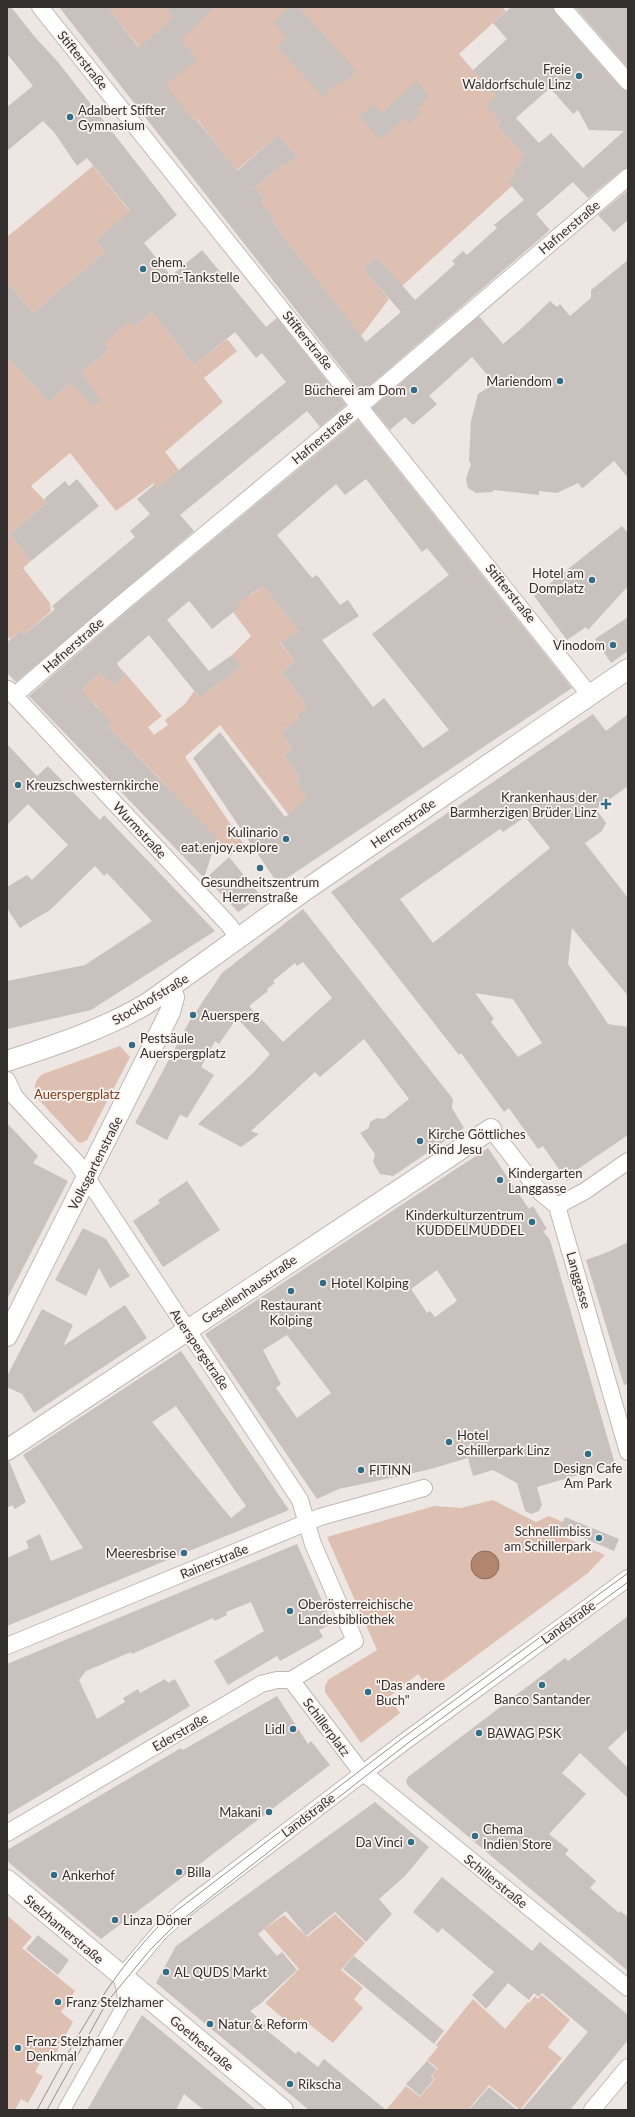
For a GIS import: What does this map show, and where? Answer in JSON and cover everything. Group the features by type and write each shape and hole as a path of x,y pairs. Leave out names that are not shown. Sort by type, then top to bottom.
{"street":[{"name":"Stifterstraße","path":"40,7 590,694"},
{"path":"562,7 628,82"},
{"name":"Hafnerstraße","path":"11,692 121,604 360,405 628,177"},
{"name":"Herrenstraße","path":"239,939 317,882 628,668"},
{"name":"Wurmstraße","path":"11,692 229,925 239,939"},
{"name":"Stockhofstraße","path":"7,1061 92,1032 124,1017 170,989 239,939"},
{"name":"Volksgartenstraße","path":"7,1336 170,1012 174,997 170,989"},
{"name":"Auerspergstraße","path":"7,1080 15,1097 77,1164 300,1500 313,1544 355,1641"},
{"path":"491,1129 540,1192 558,1206 585,1191 628,1161"},
{"name":"Gesellenhausstraße","path":"7,1450 491,1129"},
{"name":"Langgasse","path":"558,1206 628,1452"},
{"name":"Rainerstraße","path":"7,1646 307,1523 424,1488"},
{"name":"Landstraße","path":"122,1977 159,1933 186,1909 364,1773 628,1578"},
{"name":"Ederstraße","path":"7,1833 261,1684 277,1680 291,1680 355,1641"},
{"name":"Schillerplatz","path":"291,1680 349,1758 364,1773"},
{"name":"Schillerstraße","path":"364,1773 628,1988"},
{"name":"Stelzhamerstraße","path":"7,1880 122,1977"},
{"path":"64,2110 125,2002 126,1996 122,1977"},
{"name":"Goethestraße","path":"122,1977 283,2110"},
{"path":"592,2110 628,2067"}],"green space":[{"path":"104,7 502,7 506,11 459,54 496,96 501,122 497,126 524,155 520,160 522,162 512,171 516,175 512,186 402,286 377,257 363,269 389,299 361,336 272,222 275,219 261,202 264,199 255,188 282,164 284,167 297,156 278,135 236,171 197,119 194,121 134,52 139,47 110,11"},
{"path":"93,166 139,223 116,224 96,240 105,252 33,313 7,282 7,237"},
{"path":"152,312 194,365 227,339 237,351 204,378 223,402 165,452 179,470 157,488 154,483 116,511 70,453 31,486 47,503 9,534 31,561 23,568 50,603 51,611 25,634 21,631 10,639 7,636 7,357 49,402 71,382 85,379 81,373 109,349 102,341 128,317 135,326"},
{"path":"233,573 251,595 263,586 291,621 301,612 324,615 280,643 295,662 282,672 307,707 296,716 320,749 290,725 281,732 292,749 284,755 301,779 296,782 321,817 304,812 288,814 220,725 185,757 244,844 230,856 162,781 107,725 111,723 95,704 70,688 82,689 115,660 120,668 109,680 115,686 126,674 162,716 148,727 154,735 168,725 165,720 185,704 194,691 200,698 241,666 232,655 251,636 233,612 239,607 221,583"},
{"name":"Auerspergplatz","path":"120,1046 130,1057 87,1140 81,1143 78,1142 39,1100 35,1089 37,1080 43,1074"},
{"path":"493,1500 536,1522 549,1516 572,1526 566,1538 605,1555 588,1573 430,1690 418,1674 389,1697 400,1713 361,1743 325,1692 325,1686 328,1680 377,1650 327,1537 434,1506 461,1508"},
{"path":"335,1914 365,1943 341,1970 363,1988 354,1999 363,2008 333,2043 301,2018 293,2027 265,2003 299,1969 264,1929 284,1915 307,1937"},
{"path":"7,1915 32,1937 22,1948 75,1991 61,2012 73,2022 53,2058 45,2054 35,2072 43,2076 28,2103 21,2099 15,2110 7,2110"},
{"path":"542,1995 570,2020 548,2047 562,2058 520,2110 489,2085 468,2110 386,2110 406,2086 420,2097 435,2079 432,2076 438,2069 427,2060 438,2047 436,2045 473,1999 505,2029 528,2002 529,2003 535,1996 538,1999"}],"shaded area":[{"path":"485,1551 495,1555 499,1565 495,1575 485,1579 475,1575 471,1565 475,1555"}],"building":[{"path":"7,7 11,7 34,36 58,62 177,215 144,243 171,276 202,250 266,327 277,318 346,405 320,427 307,411 180,515 194,531 16,682 7,673 7,642 21,631 25,634 55,609 52,606 135,537 130,531 150,514 137,499 155,484 157,488 286,382 262,353 256,358 235,332 194,365 152,312 135,326 130,321 104,343 109,349 81,373 101,400 93,407 71,382 49,402 7,357 7,282 33,313 105,252 96,240 130,211 87,158 77,166 54,132 43,121 7,151 7,107 33,86 7,54"},
{"path":"59,7 107,7 139,48 174,17 166,7 215,7 181,40 197,60 165,85 194,121 196,119 237,171 278,135 297,156 284,167 282,164 255,188 264,199 261,202 275,219 272,222 366,342 401,312 363,269 377,257 415,300 455,264 452,261 463,251 467,255 497,228 494,225 524,200 508,182 516,175 512,171 522,162 519,160 524,155 497,126 501,122 486,105 496,96 473,70 507,39 493,23 511,7 553,7 555,13 621,88 628,91 628,168 622,170 588,198 573,182 536,214 550,230 361,393","holes":["550,88 573,114 578,110 589,130 624,131 583,168 551,133 539,143 516,118"]},
{"path":"290,7 298,7 357,71 341,85 338,82 323,97 277,47 287,38 273,23"},
{"path":"575,7 628,7 628,68"},
{"path":"416,81 430,96 416,110 420,113 409,124 404,119 380,139 359,117 373,104 382,113"},
{"path":"628,190 628,220 614,232 598,215"},
{"name":"Mariendom","path":"628,260 628,478 614,461 584,487 582,488 578,483 557,493 539,491 539,495 494,490 492,492 476,493 468,488 466,479 471,464 469,461 471,421 478,394 492,385 487,379 489,377 472,357 429,396 437,404 413,425 405,417 390,430 372,408 479,316 503,344 550,301 557,307 560,304 570,316 591,298 591,290"},
{"path":"358,420 572,688 278,884 193,758 220,732 285,817 307,798 296,782 301,779 284,755 292,749 281,732 299,719 296,716 307,707 282,672 295,662 280,642 299,631 263,586 237,604 240,607 212,629 189,601 167,620 209,671 232,655 241,666 200,698 149,635 116,664 126,674 115,686 100,673 81,690 112,723 107,725 217,838 204,878 29,696 127,611","holes":["366,479 422,552 427,548 449,575 372,634 449,730 423,748 384,698 373,707 322,640 359,616 348,600 340,605 317,575 312,578 277,535 336,484 345,495"]},
{"path":"77,479 99,506 31,561 9,534 47,503 44,499 65,481 69,486"},
{"name":"Hotel am Domplatz","path":"622,526 628,533 628,586 588,630 586,627 567,640 534,596"},
{"name":"Vinodom","path":"628,617 628,651 611,663 595,639"},
{"path":"593,714 606,731 628,714 628,786 596,809 606,823 602,831 585,843 628,898 628,996 572,928 568,964 608,1024 628,1027 628,1135 578,1169 580,1172 567,1181 543,1146 538,1149 509,1108 504,1112 461,1053 459,1055 331,892","holes":["525,817 550,848 433,943 400,899 500,829 503,832","475,993 513,999 542,1043 518,1057 491,1022 494,1019"]},
{"path":"7,744 37,776 48,766 100,820 104,815 215,931 91,1010 7,1029 7,981 85,965 152,921 107,873 104,876 95,866 50,910 20,928 7,908 7,887 27,875 32,880 68,845 28,804 7,825"},
{"path":"229,857 261,896 238,912 206,878"},
{"path":"303,909 453,1099 452,1108 464,1128 393,1176 380,1174 373,1162 375,1154 360,1133 369,1128 370,1122 377,1118 384,1119 409,1099 364,1039 320,1077 315,1072 251,1131 259,1134 241,1147 198,1124 255,1071 270,1054 237,1018 219,1044 215,1041 201,1067 214,1075 187,1118 180,1115 167,1140 135,1123 189,1022 222,973","holes":["303,962 332,998 283,1042 249,1006 268,991 267,989 275,983 273,981 295,963 297,966"]},
{"path":"7,1123 38,1156 33,1163 68,1181 7,1299"},
{"path":"488,1148 529,1209 533,1206 547,1229 543,1231 550,1240 615,1464 537,1487 542,1505 539,1511 531,1514 525,1511 517,1483 493,1470 473,1476 468,1458 427,1470 339,1489 317,1499 205,1334","holes":["437,1270 457,1301 435,1317 430,1311 427,1313 411,1289","287,1335 331,1393 297,1418 276,1388 281,1384 263,1350"]},
{"path":"187,1181 220,1230 163,1267 133,1221 160,1203 158,1200"},
{"path":"83,1228 106,1239 130,1276 110,1288 99,1268 86,1296 55,1280"},
{"path":"628,1242 628,1384 624,1385 586,1260 608,1252"},
{"path":"125,1305 147,1338 34,1413 22,1394 7,1387 7,1376 42,1309 73,1325 63,1346"},
{"path":"181,1351 289,1510 7,1626 7,1558 29,1548 26,1541 40,1534 51,1561 83,1548 23,1455","holes":["176,1406 246,1506 231,1518 152,1422"]},
{"path":"7,1461 9,1461 26,1502 15,1509 12,1505 7,1508"},
{"path":"565,1517 619,1539 614,1551 560,1528"},
{"path":"297,1544 330,1619 329,1625 319,1630 323,1637 280,1661 277,1656 228,1685 214,1661 264,1631 251,1602 226,1612 227,1615 215,1621 213,1618 132,1654 131,1652 86,1671 79,1680 97,1719 125,1702 123,1698 138,1689 140,1693 165,1679 168,1683 175,1679 190,1706 7,1815 7,1664"},
{"path":"628,1616 628,1729 608,1748 628,1768 628,1798 580,1753 562,1773 586,1794 549,1834 569,1850 565,1854 596,1881 590,1888 619,1913 620,1911 628,1917 628,1971 408,1786 406,1781 408,1777 565,1658 568,1661"},
{"path":"277,1696 308,1744 311,1741 330,1765 101,1939 7,1861 7,1850 181,1748 183,1750"},
{"path":"375,1802 429,1847 405,1876 379,1899 392,1914 366,1942 335,1912 306,1936 286,1911 258,1934 277,1956 282,1952 297,1970 260,2004 250,2011 266,2025 264,2028 296,2054 298,2051 318,2067 324,2059 386,2110 309,2110 156,1983 176,1946"},
{"path":"442,1877 532,1951 540,1942 628,2015 628,2040 570,2110 522,2110 588,2032 542,1993 539,1997 534,1993 529,2000 508,1983 486,2009 472,1995 494,1972 442,1928 438,1933 413,1912"},
{"path":"38,1935 69,1960 58,1975 26,1949"},
{"path":"354,1956 444,2031 434,2044 343,1969"},
{"path":"142,2015 256,2110 204,2110 184,2094 176,2110 87,2110"},
{"path":"427,2061 437,2070 431,2076 434,2079 420,2096 406,2084"},
{"path":"489,2087 517,2110 469,2110"}],"tram line":[{"path":"37,2110 65,2058 110,1985 146,1939 167,1918 404,1737 628,1573"},
{"path":"47,2110 107,2002 150,1950 174,1926 408,1743 628,1582"}],"place":[{"name":"Freie Waldorfschule Linz","path":"579,76"},
{"name":"Adalbert Stifter Gymnasium","path":"70,117"},
{"name":"ehem. Dom-Tankstelle","path":"143,269"},
{"name":"Mariendom","path":"560,381"},
{"name":"Bücherei am Dom","path":"414,390"},
{"name":"Hotel am Domplatz","path":"592,580"},
{"name":"Vinodom","path":"613,645"},
{"name":"Kreuzschwesternkirche","path":"18,785"},
{"name":"Krankenhaus der Barmherzigen Brüder Linz","path":"606,804"},
{"name":"Kulinario eat.enjoy.explore","path":"286,839"},
{"name":"Gesundheitszentrum Herrenstraße","path":"260,868"},
{"name":"Auersperg","path":"193,1015"},
{"name":"Pestsäule Auerspergplatz","path":"132,1045"},
{"name":"Kirche Göttliches Kind Jesu","path":"420,1141"},
{"name":"Kindergarten Langgasse","path":"500,1180"},
{"name":"Kinderkulturzentrum KUDDELMUDDEL","path":"532,1222"},
{"name":"Hotel Kolping","path":"323,1283"},
{"name":"Restaurant Kolping","path":"291,1291"},
{"name":"Hotel Schillerpark Linz","path":"449,1442"},
{"name":"Design Cafe Am Park","path":"588,1454"},
{"name":"FITINN","path":"361,1470"},
{"name":"Schnellimbiss am Schillerpark","path":"599,1538"},
{"name":"Meeresbrise","path":"184,1553"},
{"name":"Oberösterreichische Landesbibliothek","path":"290,1611"},
{"name":"Banco Santander","path":"542,1685"},
{"name":"\"Das andere Buch\"","path":"368,1692"},
{"name":"Lidl","path":"293,1729"},
{"name":"BAWAG PSK","path":"479,1733"},
{"name":"Makani","path":"269,1812"},
{"name":"Chema Indien Store","path":"475,1836"},
{"name":"Da Vinci","path":"411,1842"},
{"name":"Billa","path":"179,1872"},
{"name":"Ankerhof","path":"54,1875"},
{"name":"Linza Döner","path":"115,1920"},
{"name":"AL QUDS Markt","path":"166,1972"},
{"name":"Franz Stelzhamer","path":"58,2002"},
{"name":"Natur & Reform","path":"210,2024"},
{"name":"Franz Stelzhamer Denkmal","path":"18,2048"},
{"name":"Rikscha","path":"290,2084"}]}
